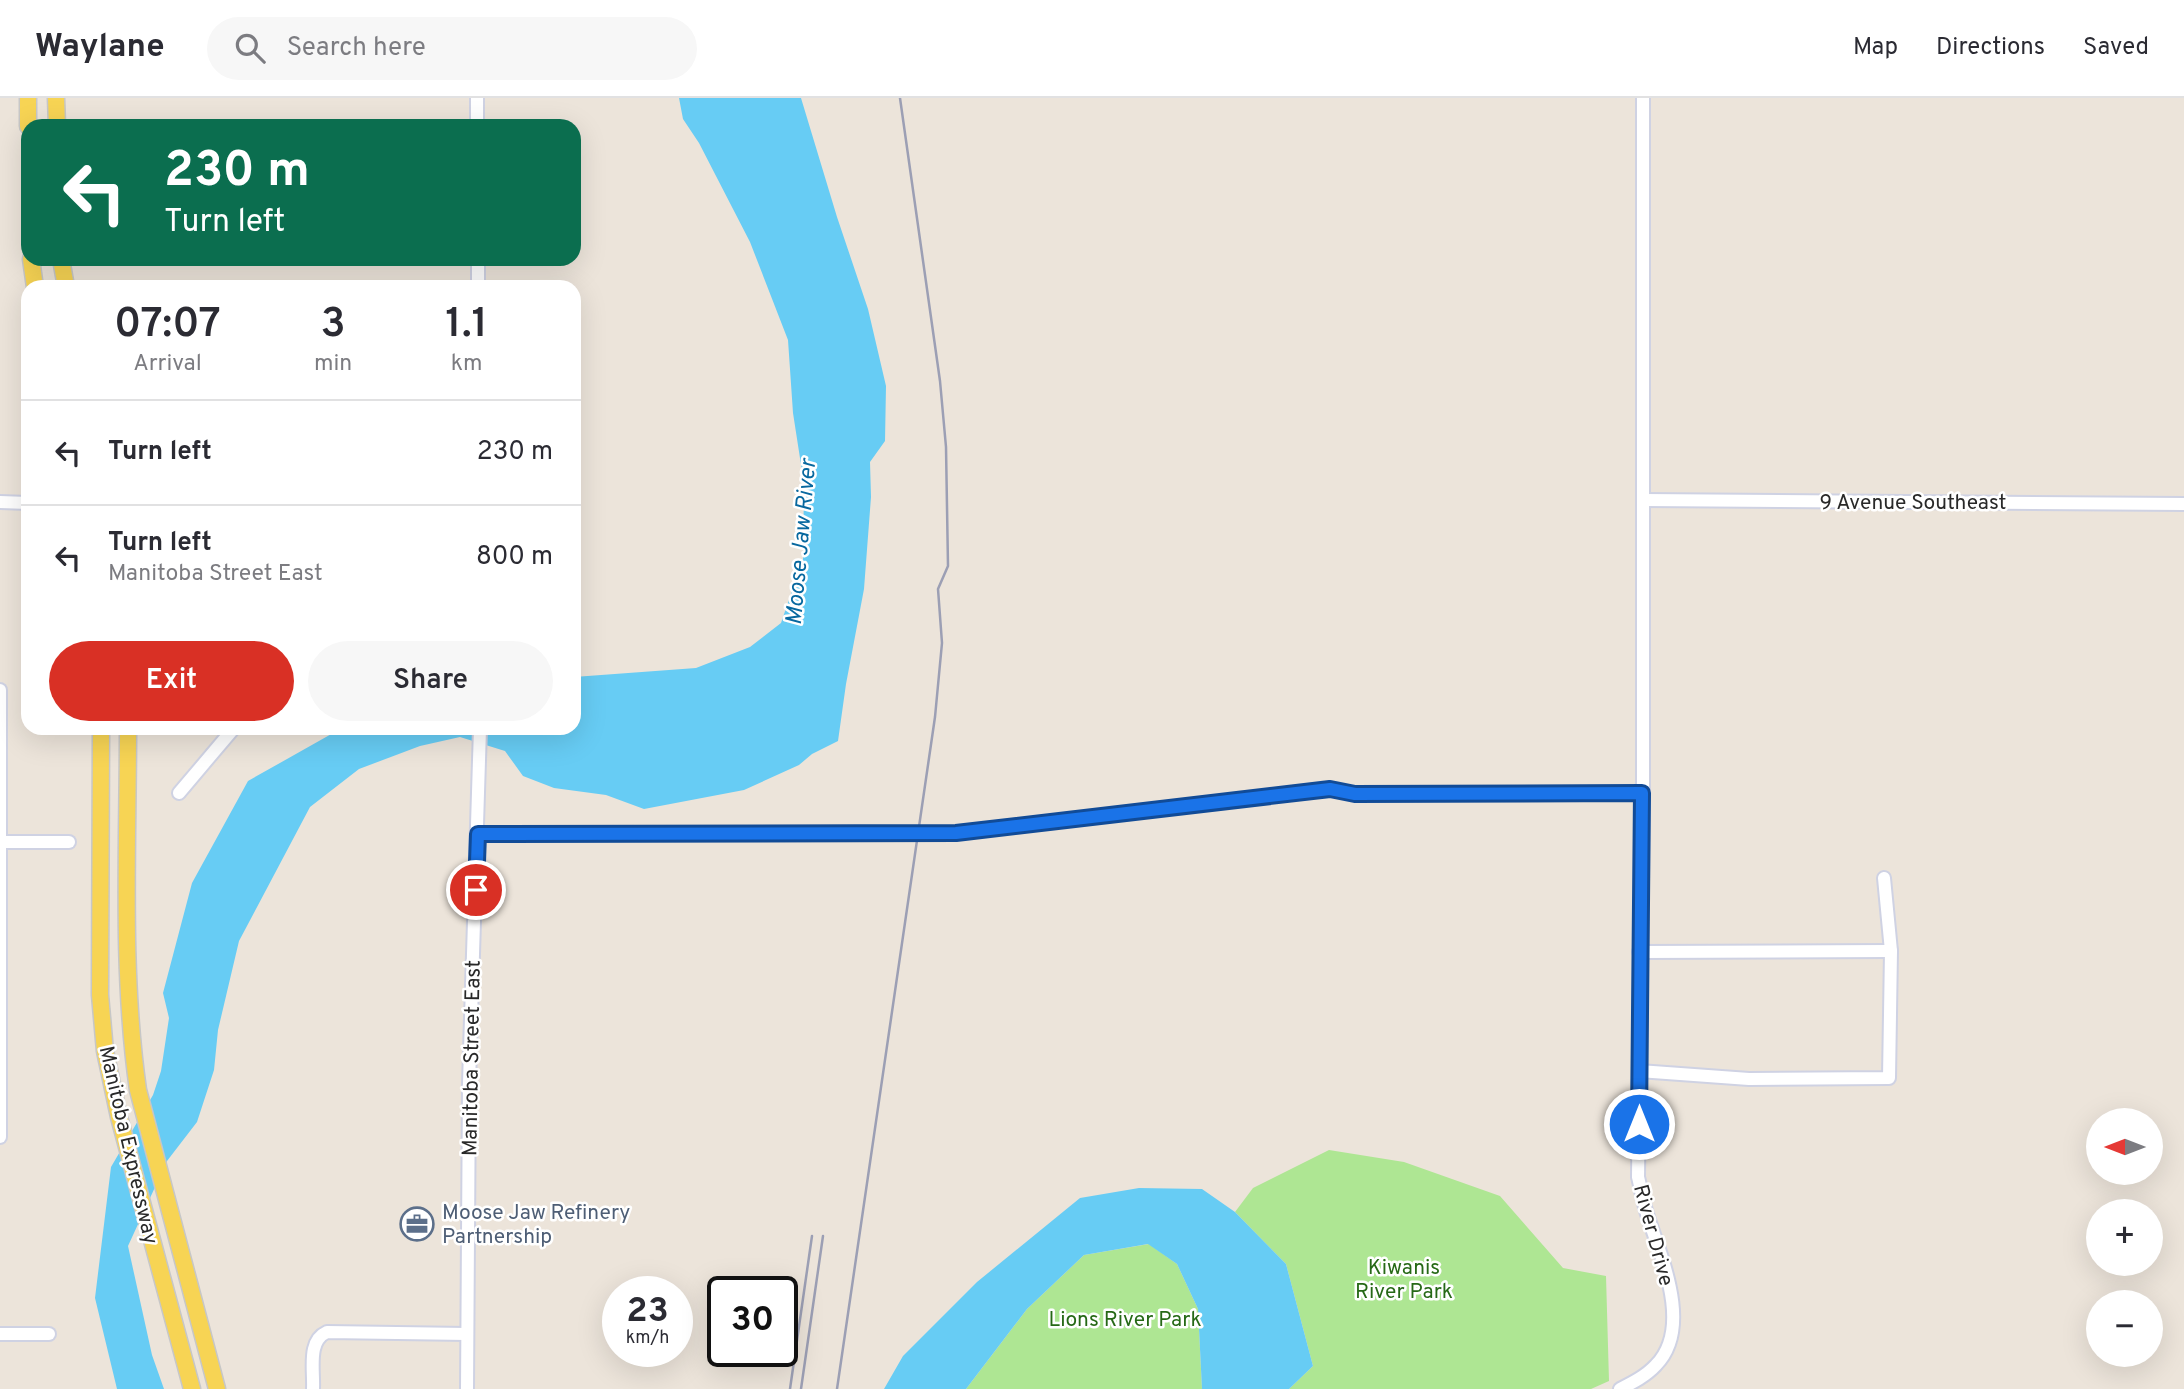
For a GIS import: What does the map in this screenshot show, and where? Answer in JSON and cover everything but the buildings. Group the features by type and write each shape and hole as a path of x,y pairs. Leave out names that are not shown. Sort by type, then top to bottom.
{"main road":[{"path":"28,98 28,119"},
{"path":"57,98 57,119"},
{"name":"Manitoba Expressway","path":"101,735 100,995 106,1051 119,1117 192,1389"},
{"name":"Manitoba Expressway","path":"128,735 128,954 131,1046 138,1090 217,1389"}],"street":[{"path":"477,98 477,119"},
{"name":"River Drive","path":"1619,1389 1635,1382 1657,1364 1669,1344 1673,1330 1668,1281 1646,1213 1639,1177 1643,98"},
{"name":"9 Avenue Southeast","path":"1643,500 2184,503"},
{"path":"0,502 21,503"},
{"path":"0,691 0,1136"},
{"path":"179,793 228,735"},
{"name":"Manitoba Street East","path":"467,1389 469,1083 480,735"},
{"path":"478,834 956,833 1330,789 1355,794 1642,799"},
{"path":"1,842 69,842"},
{"path":"1639,1071 1749,1079 1889,1078 1891,951 1884,878"},
{"path":"1639,952 1891,951"},
{"path":"313,1389 314,1345 318,1336 327,1332 467,1334"},
{"path":"0,1334 49,1334"}],"green space":[{"name":"Kiwanis River Park","path":"1329,1150 1404,1162 1500,1196 1563,1268 1606,1276 1609,1381 1591,1389 1289,1389 1313,1366 1286,1264 1235,1212 1253,1188"},
{"name":"Lions River Park","path":"1149,1244 1177,1264 1198,1309 1202,1389 966,1389 1027,1309 1084,1255"}],"water":[{"path":"679,98 801,98 868,309 886,386 885,441 870,462 871,497 864,589 838,741 812,754 799,765 744,790 644,809 606,795 554,788 523,776 505,751 460,737 420,746 359,769 310,807 239,941 218,1030 214,1070 197,1122 167,1161 128,1246 152,1355 164,1389 117,1389 95,1298 111,1167 153,1095 161,1071 169,1018 163,993 192,883 248,781 330,735 581,735 581,676 696,668 750,647 781,623 803,559 804,484 793,413 788,340 750,242 699,143 683,119"},
{"path":"1139,1188 1202,1189 1235,1212 1286,1264 1313,1366 1289,1389 1202,1389 1198,1309 1177,1264 1148,1244 1084,1255 1027,1309 966,1389 884,1389 903,1356 977,1282 1080,1198"}],"railway":[{"path":"837,1389 935,717 942,643 938,589 948,566 946,447 940,381 900,98"},
{"path":"790,1389 812,1236"},
{"path":"801,1389 823,1236"}],"place":[{"name":"Moose Jaw Refinery Partnership","path":"417,1224"}],"route":[{"path":"476,890 478,834 956,833 1330,789 1355,794 1642,793 1639,1124"}],"water label":[{"name":"Moose Jaw River","path":"800,542"}]}
